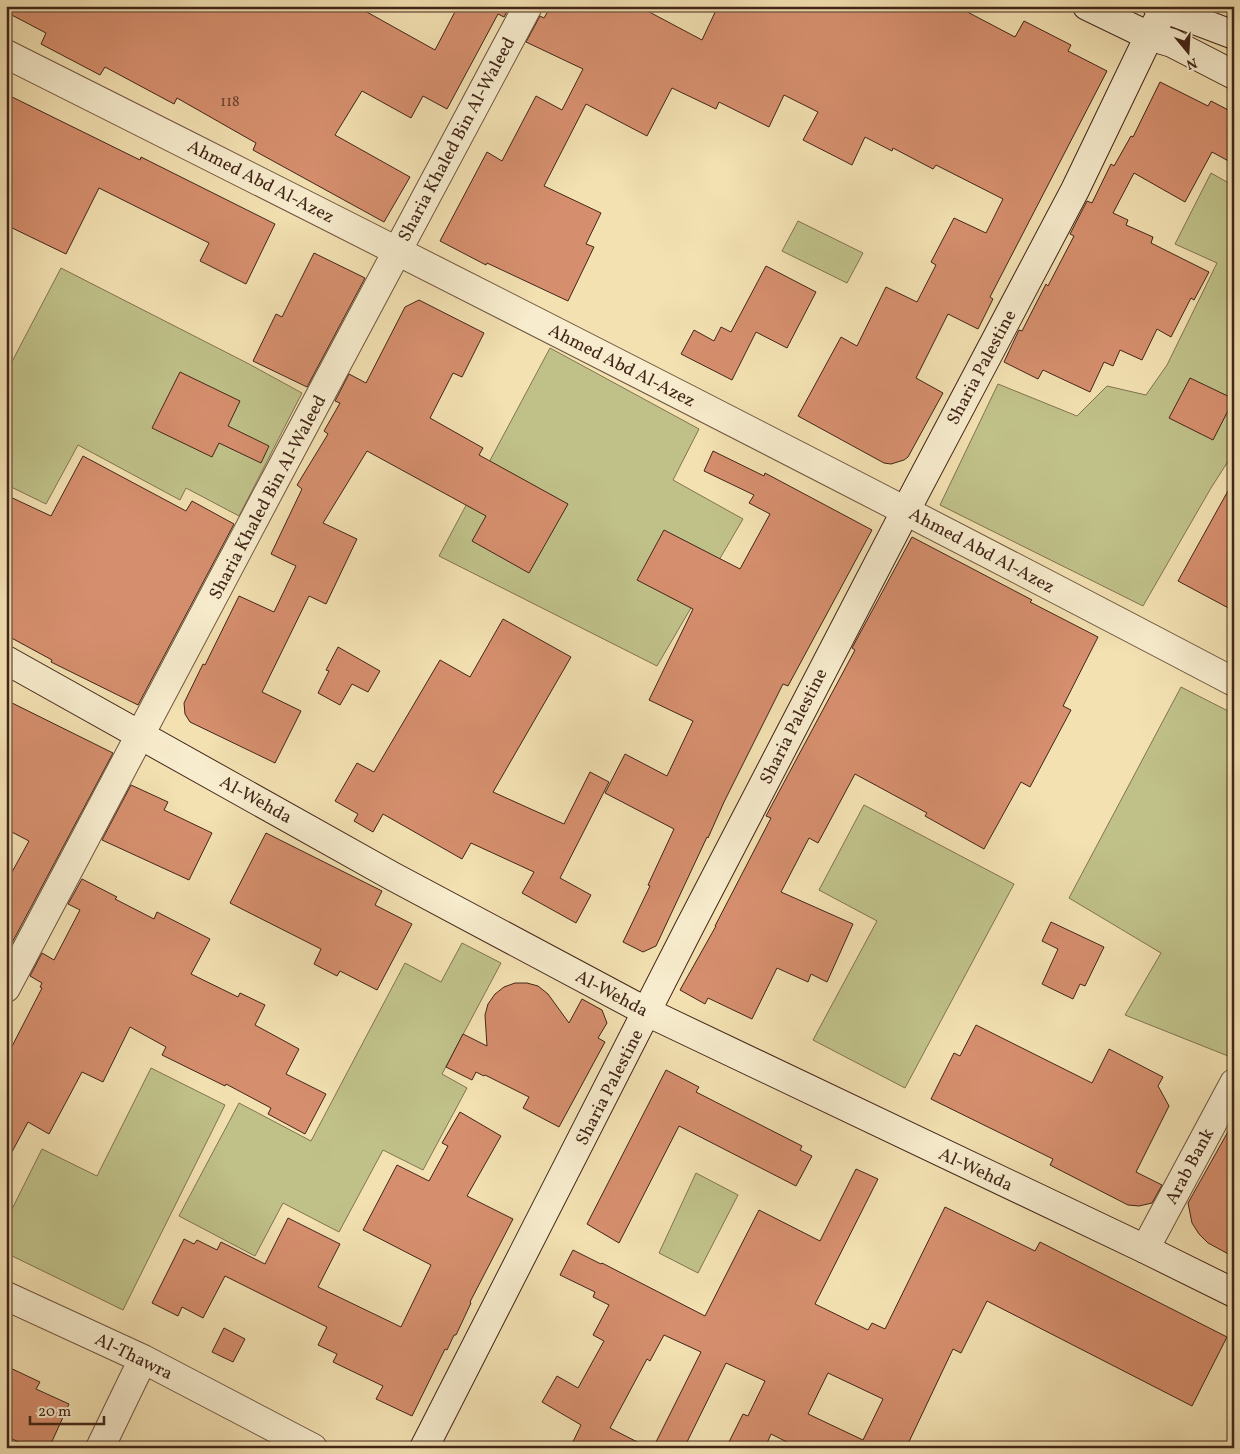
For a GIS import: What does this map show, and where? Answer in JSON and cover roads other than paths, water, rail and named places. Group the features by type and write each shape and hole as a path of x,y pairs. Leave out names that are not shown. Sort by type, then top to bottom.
{"street":[{"name":"Sharia Khaled Bin Al-Waleed","path":"6,988 319,399 396,249 528,6"},
{"path":"1087,6 1148,36 1172,43 1234,75"},
{"path":"1162,7 1234,35"},
{"name":"Sharia Palestine","path":"424,1448 906,510 1075,190 1162,7"},
{"name":"Ahmed Abd Al-Azez","path":"6,54 396,249 906,510 1234,682"},
{"name":"Al-Wehda","path":"6,660 392,876 647,1012 1234,1293"},
{"name":"Arab Bank","path":"1145,1249 1234,1083"},
{"name":"Al-Thawra","path":"6,1296 143,1359 313,1448"},
{"path":"100,1448 143,1359"}]}
